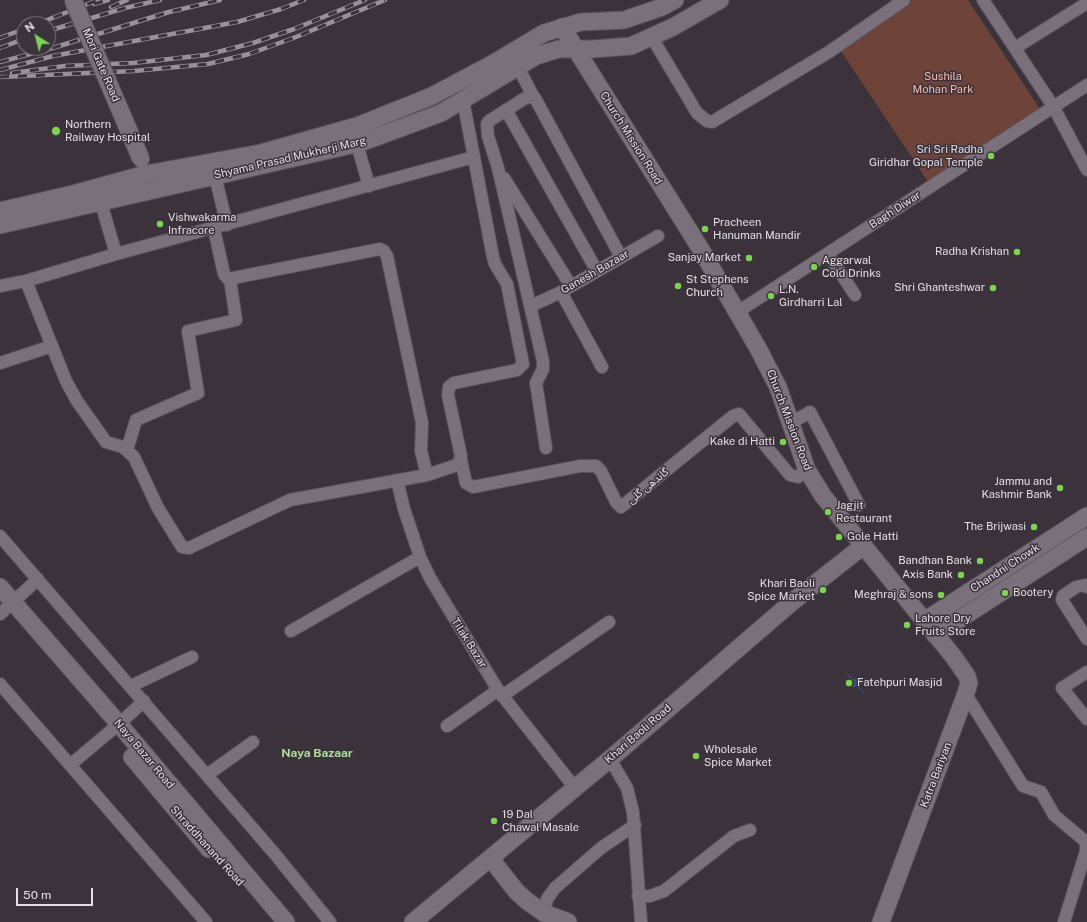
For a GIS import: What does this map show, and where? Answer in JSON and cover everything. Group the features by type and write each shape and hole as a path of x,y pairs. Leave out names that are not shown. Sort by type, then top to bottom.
{"street":[{"name":"Mori Gate Road","path":"73,0 144,167 152,190"},
{"name":"Shyama Prasad Mukherji Marg","path":"0,225 76,200 144,167 261,153 357,126 432,96 494,63 544,33 581,22 624,20 662,7 675,0"},
{"name":"Shyama Prasad Mukherji Marg","path":"0,211 76,200 101,203 152,190 357,144 441,113 536,56 559,49 631,46 673,27 720,0"},
{"path":"651,36 697,113 707,121 712,122 829,52 904,0"},
{"path":"984,0 1051,103 1087,170"},
{"path":"1016,48 1087,3"},
{"name":"Church Mission Road","path":"562,27 700,248 770,370 791,423 807,470 832,508 935,635"},
{"path":"518,67 533,96 540,105 621,257"},
{"name":"Bagh Diwar","path":"736,313 828,254 1051,103 1087,84"},
{"path":"533,96 527,97 494,117 487,124 488,136 498,168 531,306 543,366 536,383 546,448"},
{"path":"26,281 73,394 104,440 111,445 127,450 134,457 158,508 178,543 185,548 290,500 427,475 454,466 461,460 448,394 449,387 454,383 517,370 523,364 507,284 497,268 493,257 463,100"},
{"path":"506,110 597,270"},
{"path":"357,144 369,186"},
{"path":"0,286 26,281 116,254 214,229 474,157"},
{"path":"498,168 566,289 602,367"},
{"path":"215,176 227,225"},
{"path":"101,203 116,254"},
{"path":"127,450 136,420 198,393 188,331 236,320 230,279 224,274 214,229"},
{"name":"Ganesh Bazaar","path":"531,306 566,289 658,236"},
{"path":"230,279 370,251 384,251 387,256 422,423 421,451 427,475"},
{"path":"828,254 855,295"},
{"path":"0,363 52,346"},
{"path":"791,423 810,412 859,505"},
{"name":"گاندھی گلی","path":"461,460 466,483 473,487 580,466 596,466 600,470 616,502 622,507 736,414 741,416 790,475 798,477 807,470"},
{"name":"Tilak Bazar","path":"397,480 404,509 420,557 453,619 500,693 575,788"},
{"name":"Chandni Chowk","path":"924,621 1087,516"},
{"path":"0,536 274,853 330,922"},
{"name":"Chandni Chowk","path":"935,635 1087,537"},
{"name":"Khari Baoli Road","path":"413,922 491,859 792,602 863,546"},
{"path":"1037,548 1048,562"},
{"path":"291,631 420,557"},
{"path":"4,608 38,580"},
{"path":"1087,587 1084,585 1076,587 1063,596 1062,600 1087,639"},
{"name":"Naya Bazar Road","path":"0,587 4,608 115,728 286,922"},
{"path":"447,726 609,622"},
{"name":"Katra Bariyan","path":"881,922 965,696 968,683 967,676 935,635"},
{"path":"131,686 192,657"},
{"path":"1087,672 1062,688 1087,719"},
{"path":"0,684 206,922"},
{"path":"965,696 970,701 1023,786 1040,792 1054,815 1086,842 1086,851 1064,922"},
{"path":"70,765 115,728 144,701"},
{"name":"Shraddhanand Road","path":"115,728 187,824 274,922"},
{"path":"207,775 253,742"},
{"path":"610,758 627,788 635,825 638,896 641,922"},
{"path":"544,912 548,899 555,888 602,848 635,825"},
{"path":"638,896 650,896 664,891 734,836 750,830"},
{"path":"491,859 516,891 544,912 568,922"}],"green space":[{"name":"Sushila Mohan Park","path":"912,0 968,0 1040,109 929,183 839,48"}],"water":[{"path":"845,671 853,679 860,679 861,683 859,686 868,697 858,687 851,687 850,684 852,681"}],"railway":[{"path":"56,17 98,0"},
{"path":"94,4 108,0"},
{"path":"111,7 127,0"},
{"path":"56,29 125,8 160,0"},
{"path":"0,62 56,47 169,12 220,0"},
{"path":"0,70 53,56 237,22 281,9 304,0"},
{"path":"12,73 65,66 133,63 206,55 253,43 294,29 365,0"},
{"path":"0,77 134,71 208,64 249,54 296,37 385,0"},
{"path":"0,38 16,32"},
{"path":"0,48 16,42"}],"place":[{"name":"Northern Railway Hospital","path":"56,131"},
{"name":"Sri Sri Radha Giridhar Gopal Temple","path":"991,156"},
{"name":"Vishwakarma Infracore","path":"160,224"},
{"name":"Pracheen Hanuman Mandir","path":"705,229"},
{"name":"Radha Krishan","path":"1017,252"},
{"name":"Sanjay Market","path":"749,258"},
{"name":"Aggarwal Cold Drinks","path":"814,267"},
{"name":"St Stephens Church","path":"678,286"},
{"name":"Shri Ghanteshwar","path":"993,288"},
{"name":"L.N. Girdharri Lal","path":"771,296"},
{"name":"Kake di Hatti","path":"783,442"},
{"name":"Jammu and Kashmir Bank","path":"1060,488"},
{"name":"Jagjit Restaurant","path":"828,512"},
{"name":"The Brijwasi","path":"1034,527"},
{"name":"Gole Hatti","path":"839,537"},
{"name":"Bandhan Bank","path":"980,561"},
{"name":"Axis Bank","path":"961,575"},
{"name":"Khari Baoli Spice Market","path":"823,590"},
{"name":"Bootery","path":"1005,593"},
{"name":"Meghraj & sons","path":"941,595"},
{"name":"Lahore Dry Fruits Store","path":"907,625"},
{"name":"Fatehpuri Masjid","path":"849,683"},
{"name":"Wholesale Spice Market","path":"696,756"},
{"name":"19 Dal Chawal Masale","path":"494,821"}],"district":[{"name":"Naya Bazaar","path":"317,753"}]}
